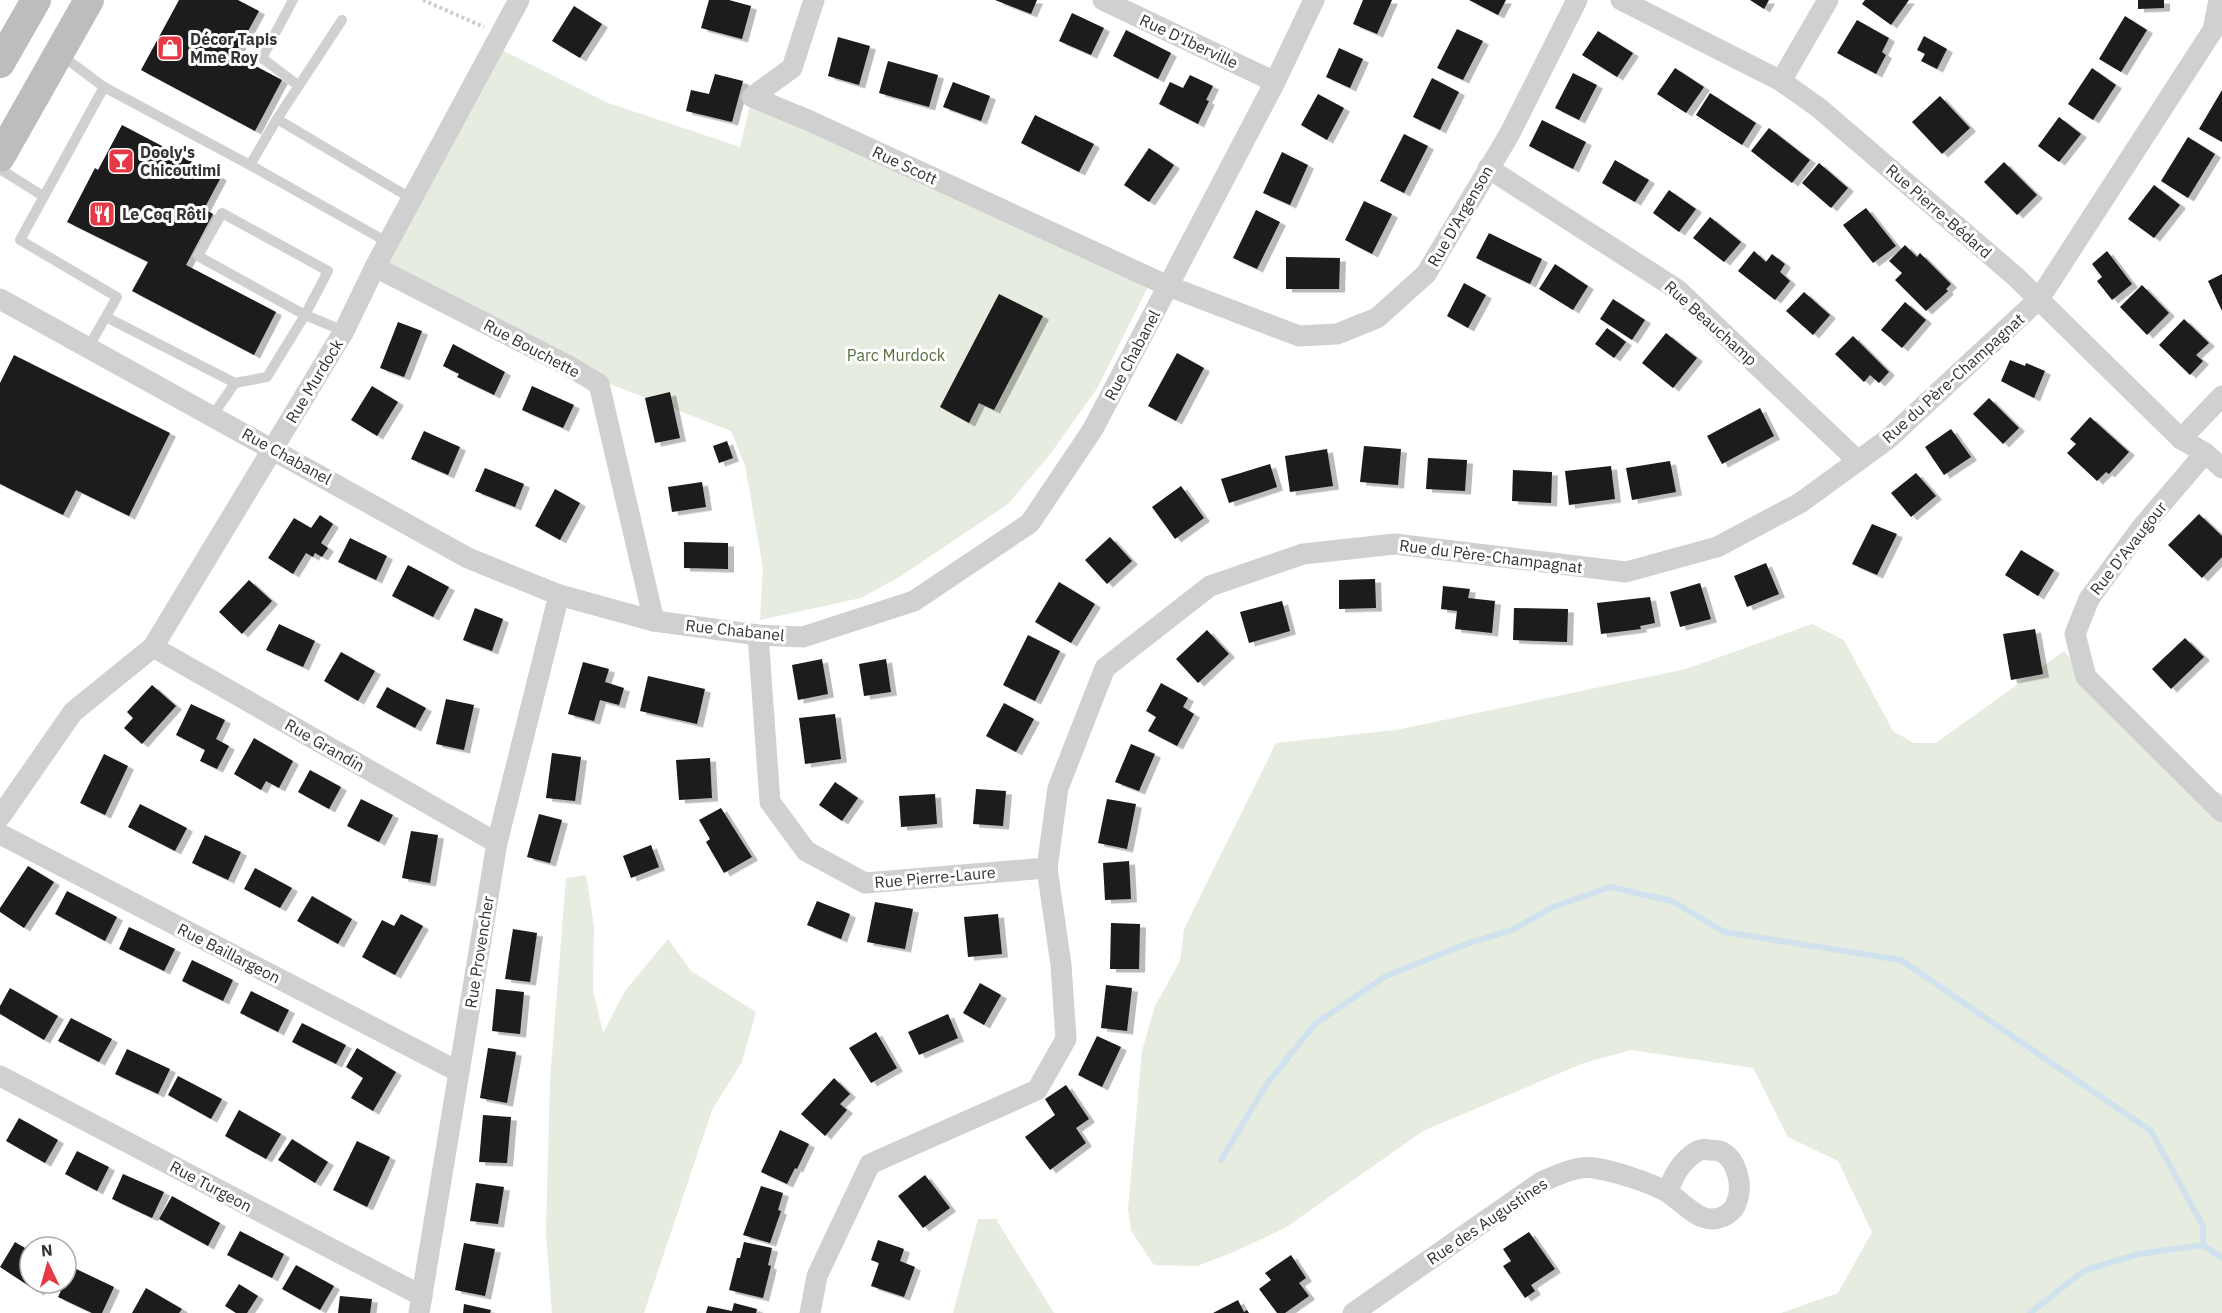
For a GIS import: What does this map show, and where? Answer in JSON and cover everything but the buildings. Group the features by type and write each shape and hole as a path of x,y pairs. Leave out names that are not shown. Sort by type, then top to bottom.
{"main road":[{"path":"0,63 36,0"},
{"path":"0,157 89,0"}],"street":[{"name":"Rue Murdock","path":"0,817 73,712 153,647 344,331 375,267 519,0"},
{"name":"Rue Scott","path":"814,0 792,68 752,97 810,121 1168,286"},
{"name":"Rue D'Iberville","path":"1103,0 1275,82"},
{"name":"Rue Chabanel","path":"0,298 468,558 559,594 654,621 758,635 803,637 914,601 1030,524 1093,429 1275,82 1314,0"},
{"name":"Rue D'Argenson","path":"1168,286 1299,336 1337,334 1377,318 1426,274 1509,135 1577,0"},
{"name":"Rue Pierre-Bédard","path":"1621,0 1781,81 1819,108 2016,277 2181,439 2205,453 2222,468"},
{"path":"1781,81 1828,0"},
{"name":"Rue du Père-Champagnat","path":"810,1313 817,1276 870,1164 1037,1090 1066,1039 1061,965 1047,868 1058,788 1105,668 1210,586 1302,554 1395,544 1626,572 1717,547 1800,503 1888,439 2039,299 2213,30 2219,0"},
{"name":"Rue Beauchamp","path":"1488,168 1678,290 1858,461"},
{"name":"Rue Bouchette","path":"375,267 567,364 599,384 654,621"},
{"path":"2181,439 2222,396"},
{"name":"Rue D'Avaugour","path":"2205,453 2142,527 2089,599 2075,634 2086,677 2222,812"},
{"name":"Rue Provencher","path":"420,1304 497,843 559,594"},
{"name":"Rue Pierre-Laure","path":"758,635 770,802 806,851 865,883 1047,868"},
{"name":"Rue Grandin","path":"153,647 497,843"},
{"name":"Rue Baillargeon","path":"0,834 459,1072"},
{"name":"Rue Turgeon","path":"0,1076 420,1304"},
{"name":"Rue des Augustines","path":"1353,1313 1541,1182 1591,1167 1634,1179 1667,1192"}],"lane":[{"path":"293,0 262,58 299,86"},
{"path":"250,165 277,119 342,20"},
{"path":"59,53 104,87 389,243"},
{"path":"88,348 117,297 20,240 104,87"},
{"path":"277,119 412,199"},
{"path":"0,170 43,195"},
{"path":"106,317 235,383 267,377 305,315 328,271 222,213 198,256 305,315 344,331"},
{"path":"213,415 235,383"}],"path":[{"path":"423,0 501,34"}],"green space":[{"name":"Parc Murdock","path":"496,47 608,103 740,147 752,97 1151,281 1098,387 1051,453 1008,504 901,576 861,598 760,620 763,568 745,465 731,431 561,365 384,272"},
{"path":"1812,624 1844,640 1893,731 1914,743 1936,743 2064,651 2086,677 2196,781 2222,794 2222,1313 1781,1313 1838,1293 1872,1232 1838,1161 1788,1137 1753,1068 1631,1050 1584,1063 1423,1131 1285,1228 1234,1252 1197,1266 1154,1265 1131,1231 1128,1209 1142,1051 1155,1006 1180,961 1184,929 1276,743 1396,730 1686,669"},
{"path":"586,875 594,926 593,990 603,1033 625,991 668,939 691,971 756,1012 742,1062 712,1110 644,1313 552,1313 546,1233 550,1080 566,878"},
{"path":"978,1219 996,1219 1054,1313 953,1313"}],"waterway":[{"path":"1221,1160 1266,1085 1315,1024 1386,976 1472,942 1512,930 1553,907 1610,887 1672,901 1724,932 1901,960 2151,1131 2203,1226 2203,1245"},
{"path":"2030,1313 2085,1270 2139,1254 2203,1245 2222,1258"}],"place":[{"name":"Décor Tapis Mme Roy","path":"170,48"},
{"name":"Dooly's Chicoutimi","path":"121,161"},
{"name":"Le Coq Rôti","path":"102,214"}]}
